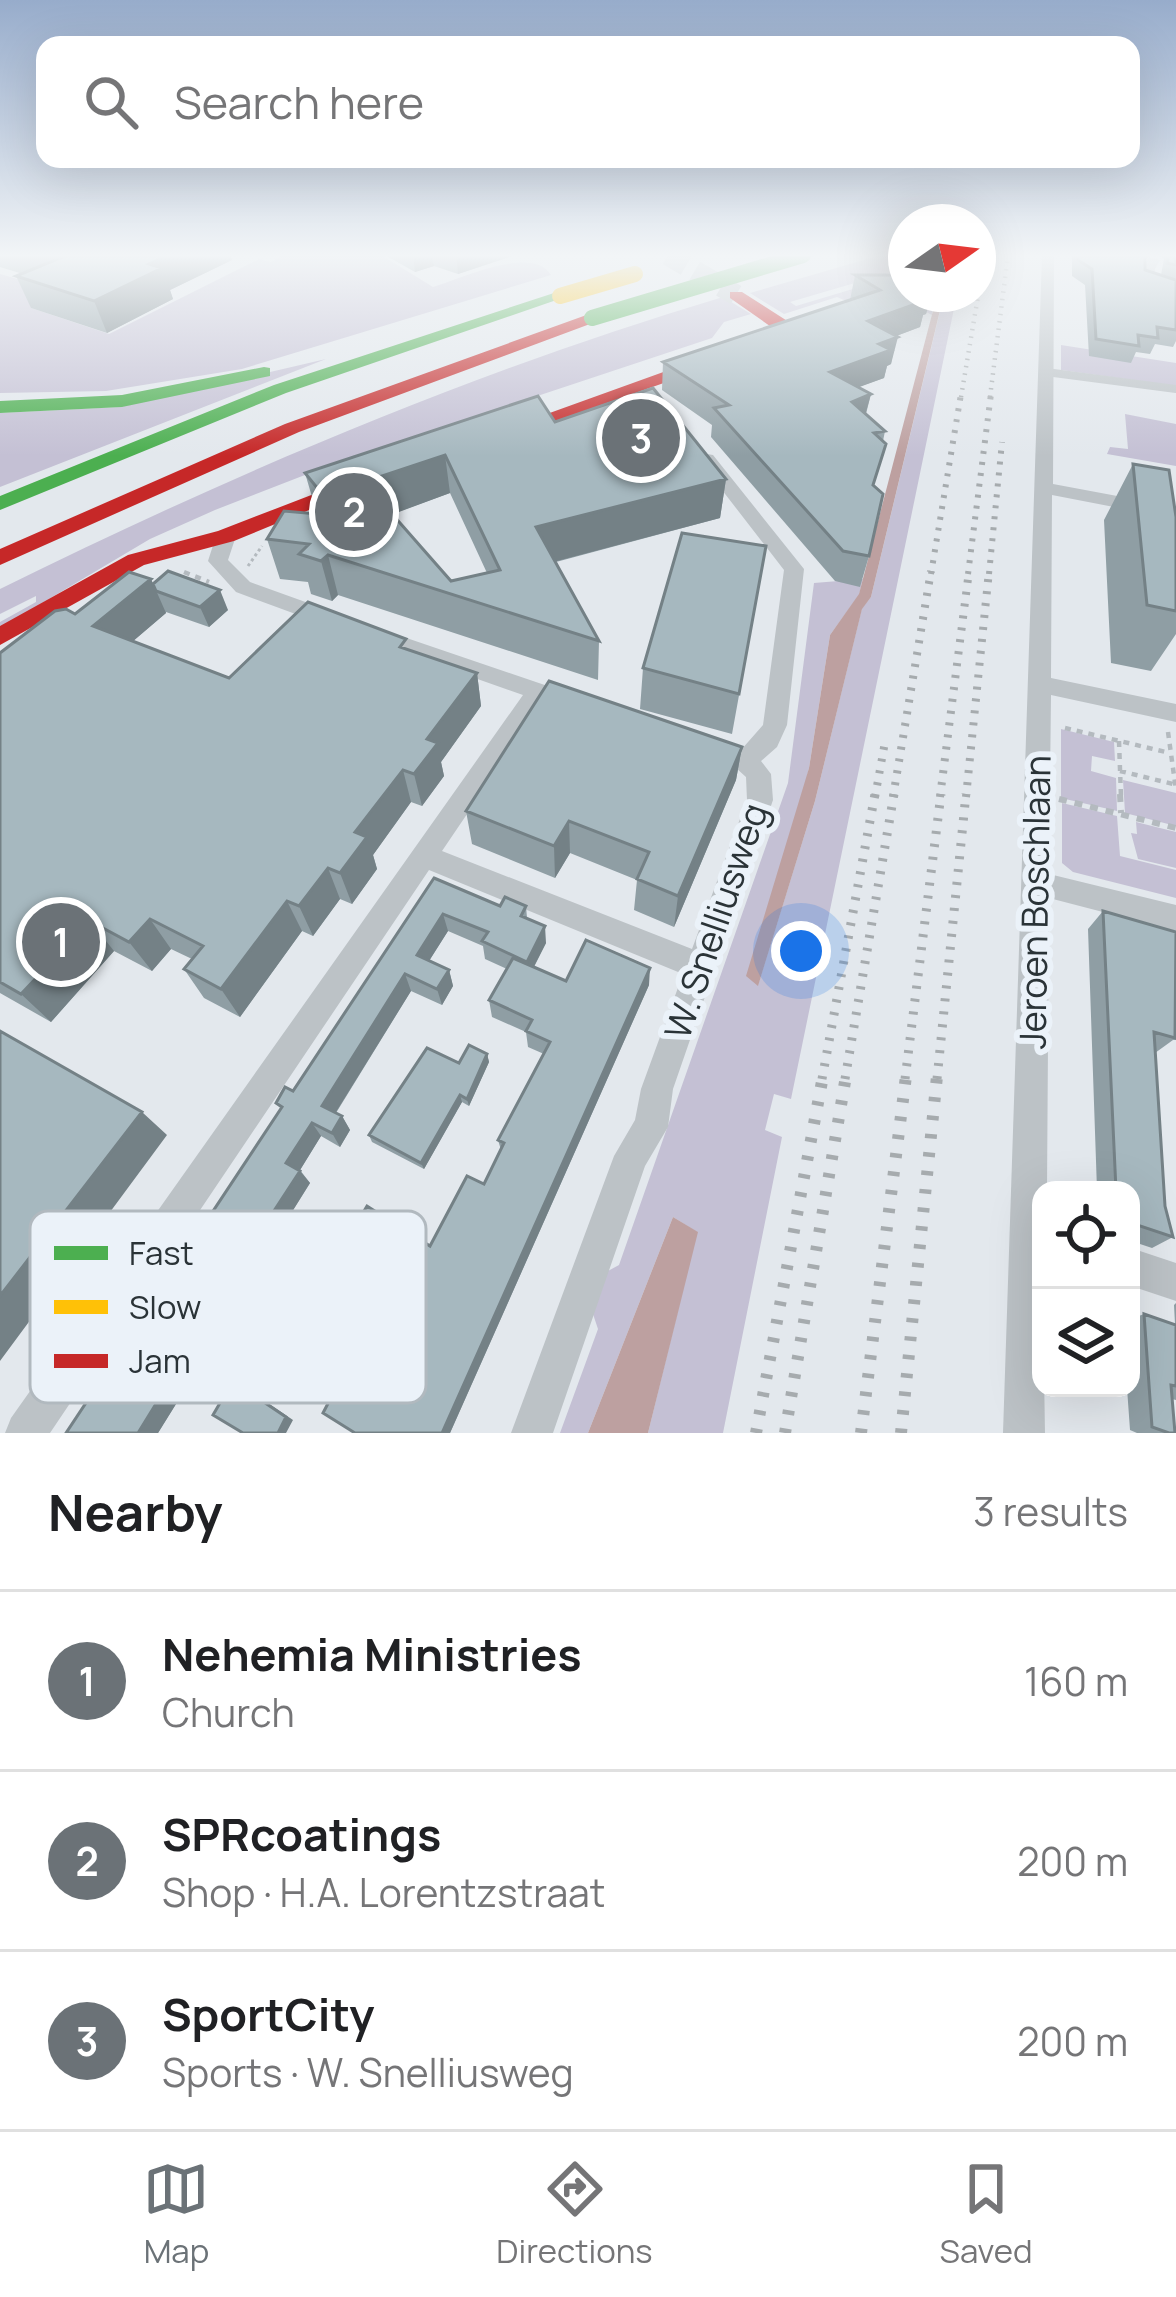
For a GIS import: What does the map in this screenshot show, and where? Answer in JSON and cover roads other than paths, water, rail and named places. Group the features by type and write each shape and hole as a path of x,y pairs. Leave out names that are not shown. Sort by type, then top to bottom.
{"main road":[{"path":"0,407 122,401 473,322"},
{"path":"0,504 280,389 474,322"},
{"path":"0,558 225,454 406,382 581,322"},
{"path":"473,444 651,395 778,339 792,325 786,322"},
{"path":"0,637 41,621 195,529 304,502 390,473"},
{"path":"163,550 222,548 304,502"}],"street":[{"name":"Jeroen Boschlaan","path":"1035,1181 1034,882 1047,322"},
{"name":"W. Snelliusweg","path":"532,1433 567,1347 599,1238 631,1156 650,1127 657,1089 760,800 758,774 746,761 768,740 775,725 794,568 690,439"},
{"path":"1044,488 1175,518"},
{"path":"222,548 233,581 253,591 604,713"},
{"path":"1040,684 1171,711"},
{"path":"179,1211 537,692"},
{"path":"685,740 746,761"},
{"path":"424,856 699,966"},
{"path":"1034,882 1176,918"},
{"path":"1140,1270 1176,1282"},
{"name":"Jeroen Boschlaan","path":"1033,1430 1034,1289"},
{"path":"26,1433 47,1403"}],"lane":[{"path":"1046,372 1176,389"}],"railway":[{"path":"961,397 974,322"},
{"path":"990,397 1000,322"},
{"path":"931,574 961,394"},
{"path":"968,574 991,394"},
{"path":"989,574 1002,442"},
{"path":"893,797 931,571"},
{"path":"940,797 969,571"},
{"path":"966,797 989,571"},
{"path":"875,797 885,742"},
{"path":"822,1079 875,794"},
{"path":"845,1079 894,794"},
{"path":"905,1079 941,794"},
{"path":"937,1079 966,794"},
{"path":"756,1433 823,1076"},
{"path":"785,1433 846,1076"},
{"path":"861,1433 906,1076"},
{"path":"901,1433 937,1076"}],"place":[{"name":"SportCity","path":"641,438"},
{"name":"SPRcoatings","path":"354,512"},
{"name":"Nehemia Ministries","path":"61,942"}]}
